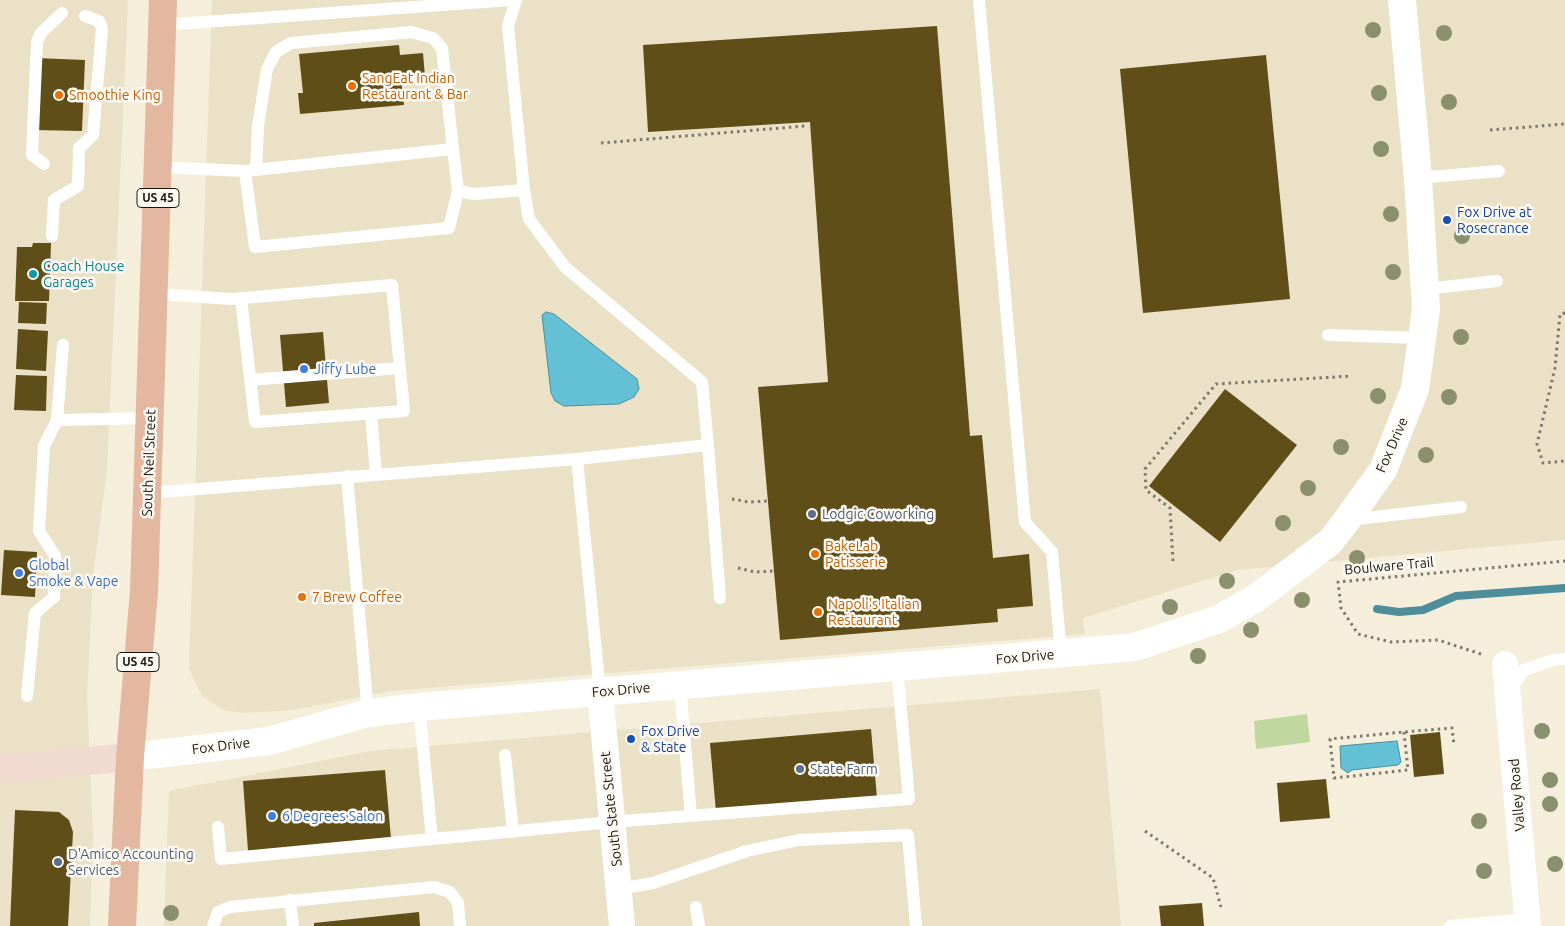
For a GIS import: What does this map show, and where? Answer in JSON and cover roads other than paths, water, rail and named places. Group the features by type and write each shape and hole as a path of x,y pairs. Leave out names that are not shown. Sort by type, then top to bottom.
{"main road":[{"name":"South Neil Street","path":"122,926 130,757 144,591 163,12"},
{"path":"0,769 130,757"}],"street":[{"name":"Fox Drive","path":"130,757 270,741 368,713 419,707 1135,648 1219,619 1256,598 1330,542 1347,520 1383,470 1415,390 1426,309 1418,178 1402,0"},
{"name":"Valley Road","path":"1505,664 1528,922"},
{"name":"South State Street","path":"600,692 622,926"}],"lane":[{"path":"163,12 512,0"},
{"path":"516,0 508,26 524,190 529,219 565,267 702,382 720,598"},
{"path":"979,0 1026,522 1052,552 1061,654"},
{"path":"44,164 32,154 37,42 40,33 62,13"},
{"path":"52,236 54,200 78,186 79,148 94,135 102,29 99,21 85,16"},
{"path":"410,32 433,38 442,48 454,149 458,192 449,228 255,247 250,171 267,69 276,52 291,43 410,32"},
{"path":"159,167 250,171 454,149"},
{"path":"1418,178 1498,171"},
{"path":"458,192 474,194 524,190"},
{"path":"1425,289 1498,281"},
{"path":"155,294 241,298 392,285 404,412 255,422 241,298"},
{"path":"1328,334 1422,338"},
{"path":"27,696 35,613 54,597 55,556 40,532 44,446 57,420 62,345"},
{"path":"250,380 400,368"},
{"path":"371,414 376,474"},
{"path":"57,420 151,418"},
{"path":"148,493 576,459 708,445"},
{"path":"576,459 600,692"},
{"path":"347,476 368,713"},
{"path":"1347,520 1461,508"},
{"path":"1508,692 1524,670 1553,660 1565,660"},
{"path":"218,827 221,859 612,822 909,799 897,668"},
{"path":"680,685 691,816"},
{"path":"419,707 432,839"},
{"path":"506,755 513,832"},
{"path":"619,889 653,883 746,851 799,840 908,835 916,926"},
{"path":"213,926 218,912 230,907 434,887 450,892 458,903 460,926"},
{"path":"290,900 293,926"},
{"path":"696,907 698,926"},
{"path":"1450,926 1528,922"}],"water":[{"path":"546,312 554,314 637,379 639,389 634,397 619,404 564,406 555,401 551,393 542,315"},
{"path":"1397,741 1401,762 1398,765 1352,770 1348,773 1341,768 1340,746"}],"waterway":[{"path":"1377,609 1399,612 1423,610 1456,596 1565,588"}],"place":[{"name":"SangEat Indian Restaurant & Bar","path":"352,86"},
{"name":"Smoothie King","path":"59,95"},
{"name":"Fox Drive at Rosecrance","path":"1447,220"},
{"name":"Coach House Garages","path":"33,274"},
{"name":"Jiffy Lube","path":"304,369"},
{"name":"Lodgic Coworking","path":"812,514"},
{"name":"BakeLab Patisserie","path":"815,554"},
{"name":"Global Smoke & Vape","path":"19,573"},
{"name":"7 Brew Coffee","path":"302,597"},
{"name":"Napoli's Italian Restaurant","path":"818,612"},
{"name":"Fox Drive & State","path":"631,739"},
{"name":"State Farm","path":"800,769"},
{"name":"6 Degrees Salon","path":"272,816"},
{"name":"D'Amico Accounting Services","path":"58,862"}]}
